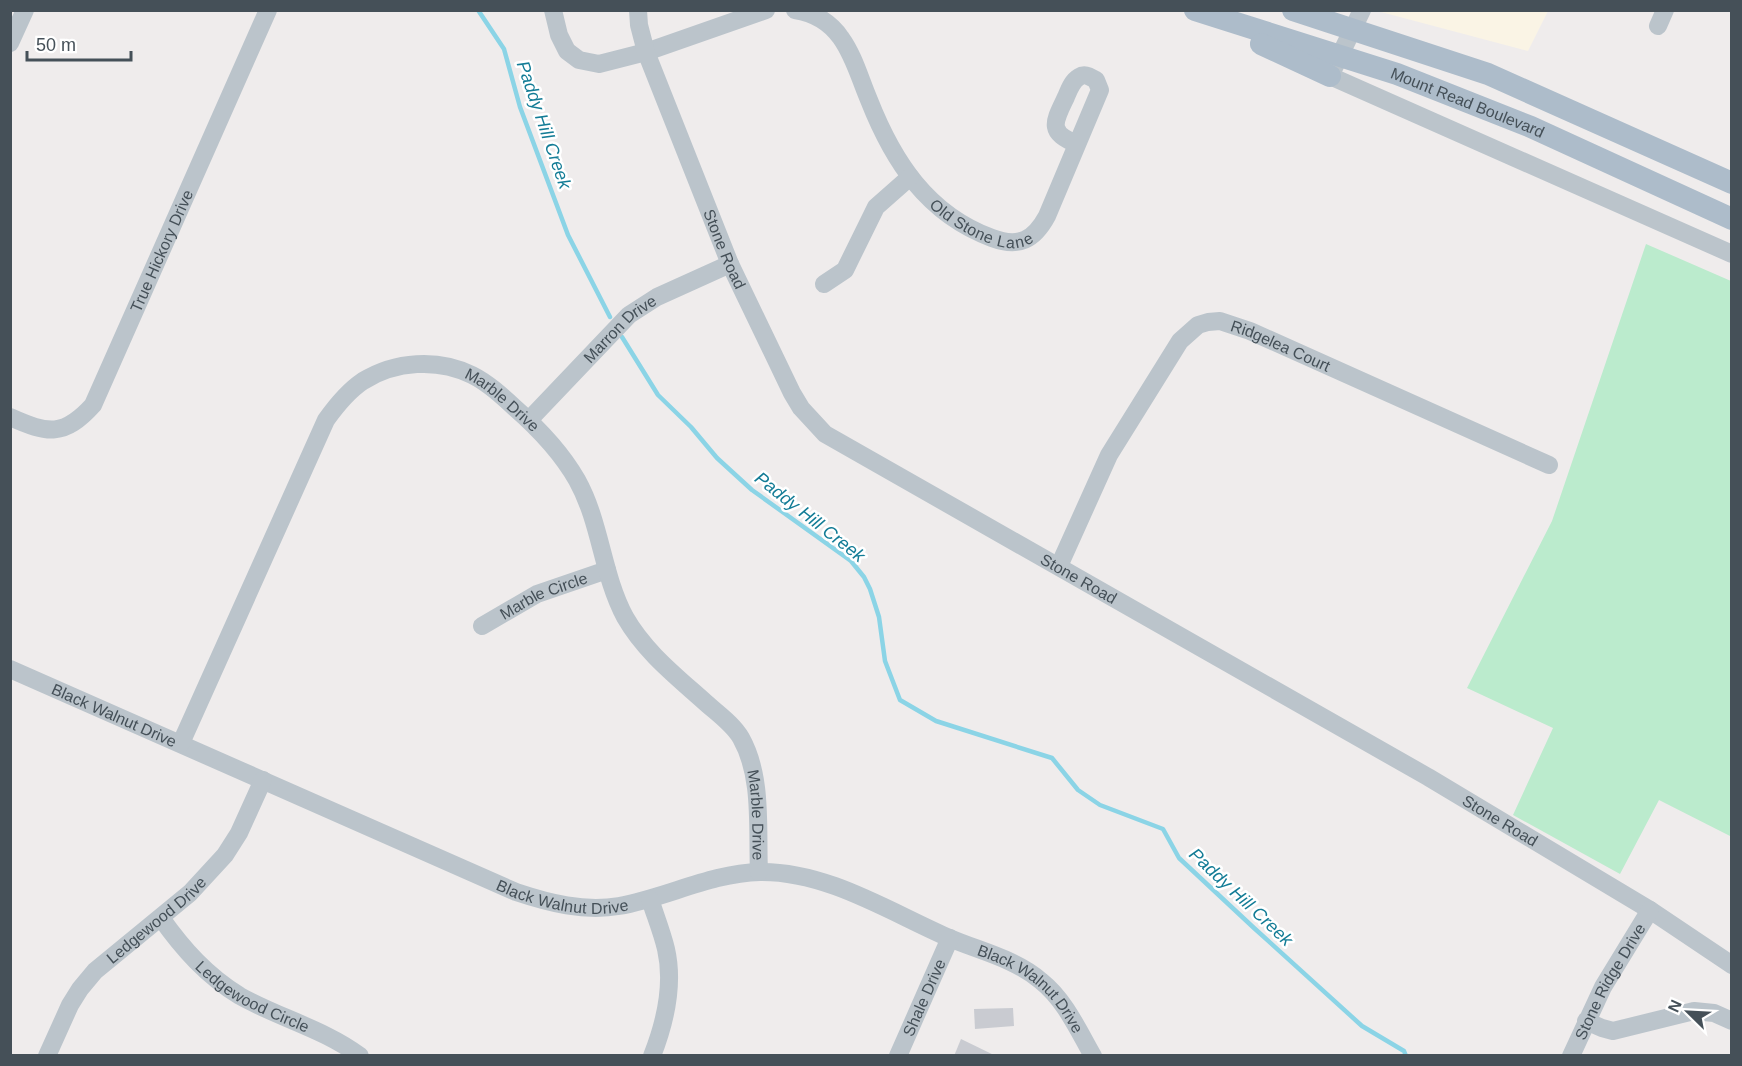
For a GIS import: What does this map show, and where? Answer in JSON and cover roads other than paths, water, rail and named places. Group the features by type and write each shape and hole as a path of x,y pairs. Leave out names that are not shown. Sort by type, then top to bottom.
{"main road":[{"path":"1189,10 1335,67"},
{"name":"Mount Read Boulevard","path":"1195,10 1335,67 1396,74 1531,127 1731,219"},
{"name":"Mount Read Boulevard","path":"1293,10 1358,20 1488,74 1731,183"}],"street":[{"path":"10,43 25,10"},
{"name":"True Hickory Drive","path":"10,417 44,430 57,431 71,426 93,405 268,10"},
{"path":"553,10 563,45 567,51 579,60 599,64 646,52 714,19 766,10"},
{"name":"Stone Road","path":"638,10 639,25 646,52 730,264 792,393 801,408 825,434 1428,777 1650,910 1731,966"},
{"name":"Old Stone Lane","path":"795,10 821,14 833,28 850,52 884,135 910,177 936,204 972,229 1001,242 1012,243 1023,241 1041,227 1077,144"},
{"path":"1335,67 1358,20"},
{"name":"Mount Read Boulevard","path":"1335,67 1731,254"},
{"name":"Old Stone Lane","path":"824,285 845,270 876,207 910,177"},
{"name":"Marron Drive","path":"529,420 628,315 657,297 730,264"},
{"name":"Ridgelea Court","path":"1059,566 1109,455 1180,341 1198,325 1208,322 1220,321 1250,331 1549,465"},
{"name":"Marble Drive","path":"181,743 326,420 350,391 363,381 390,369 423,363 441,365 471,374 486,383 529,420 561,456 577,481 598,533 607,570 624,615 641,642 657,660 740,736 756,786 759,872"},
{"name":"Marble Circle","path":"482,626 537,594 607,570"},
{"name":"Black Walnut Drive","path":"10,669 536,899 583,908 617,907 707,881 759,872 792,875 822,882 1006,960 1041,981 1066,1010 1093,1056"},
{"name":"Ledgewood Drive","path":"47,1056 70,1005 95,971 161,918 210,874 225,855 239,833 263,780"},
{"path":"650,898 666,948 669,971 668,997 652,1056"},
{"name":"Stone Ridge Drive","path":"1571,1056 1603,987 1650,910"},
{"name":"Ledgewood Circle","path":"161,918 204,970 220,983 242,996 331,1037 360,1056"},
{"name":"Shale Drive","path":"898,1056 950,938"},
{"path":"1586,1021 1613,1031 1694,1011 1714,1013 1731,1021"}],"waterway":[{"name":"Paddy Hill Creek","path":"478,10 504,49 520,107 568,235 610,317"},
{"name":"Paddy Hill Creek","path":"622,337 658,395 691,427 717,458 752,490 851,561 864,577 879,617 885,661 900,700 936,721 1052,758 1078,790 1100,805 1163,829 1179,858 1362,1026 1404,1051 1406,1056"}]}
